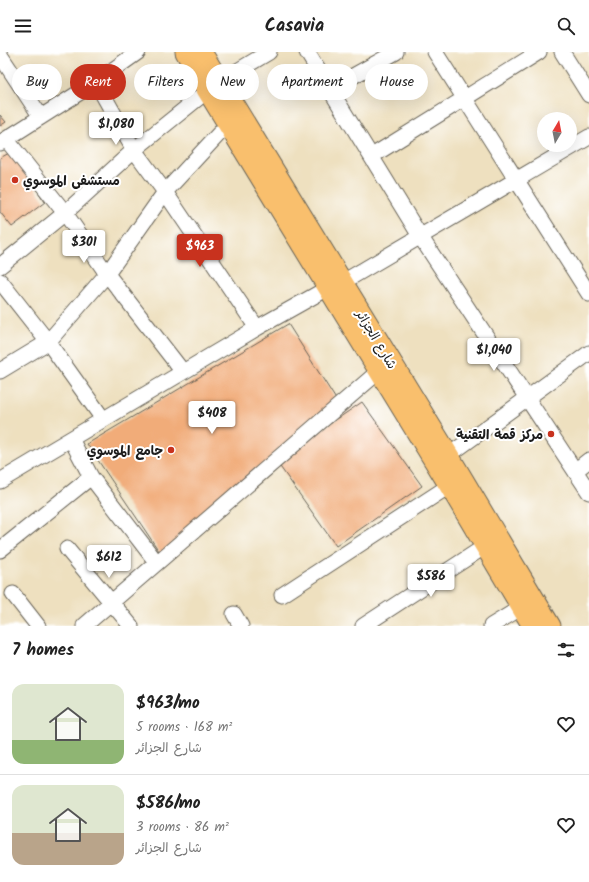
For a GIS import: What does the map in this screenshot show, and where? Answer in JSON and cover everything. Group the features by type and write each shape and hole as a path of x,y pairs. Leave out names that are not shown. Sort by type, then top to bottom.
{"main road":[{"name":"شارع الجزائر","path":"185,52 206,77"},
{"name":"شارع الجزائر","path":"202,52 206,64"},
{"name":"شارع الجزائر","path":"219,100 228,124 449,455 551,626"},
{"name":"شارع الجزائر","path":"223,100 335,285 378,372 449,486 532,626"}],"street":[{"path":"121,64 138,52"},
{"path":"250,64 269,52"},
{"path":"307,52 314,64"},
{"path":"357,74 396,52"},
{"path":"435,52 517,180 584,274 589,294"},
{"path":"372,156 539,52"},
{"path":"562,52 589,95"},
{"path":"5,55 41,117"},
{"path":"0,266 65,213 134,150 206,92"},
{"path":"70,99 3,141 65,213 107,274 183,372"},
{"path":"106,100 134,150 165,192 257,328"},
{"path":"337,100 420,236 589,492"},
{"path":"0,371 48,342 107,274 165,192 228,124"},
{"path":"0,482 257,328 335,285 589,137"},
{"path":"0,281 48,342 103,419"},
{"path":"449,455 589,353"},
{"path":"84,626 378,372"},
{"path":"70,439 91,477 157,563"},
{"path":"575,470 589,460"},
{"path":"0,550 91,477"},
{"path":"282,595 449,486"},
{"path":"363,626 484,547"},
{"path":"67,549 131,626"},
{"path":"13,594 38,626"},
{"path":"491,626 522,607"}],"building":[{"path":"0,115 6,122 0,126"},
{"name":"مستشفى الموسوي","path":"11,152 45,202 12,227 0,212 0,158"},
{"path":"288,324 337,401 161,554 87,444"},
{"path":"362,402 422,486 336,546 276,461"}],"place":[{"name":"مستشفى الموسوي","path":"15,180"},
{"name":"مركز قمة التقنية","path":"551,434"},
{"name":"جامع الموسوي","path":"171,450"}]}
